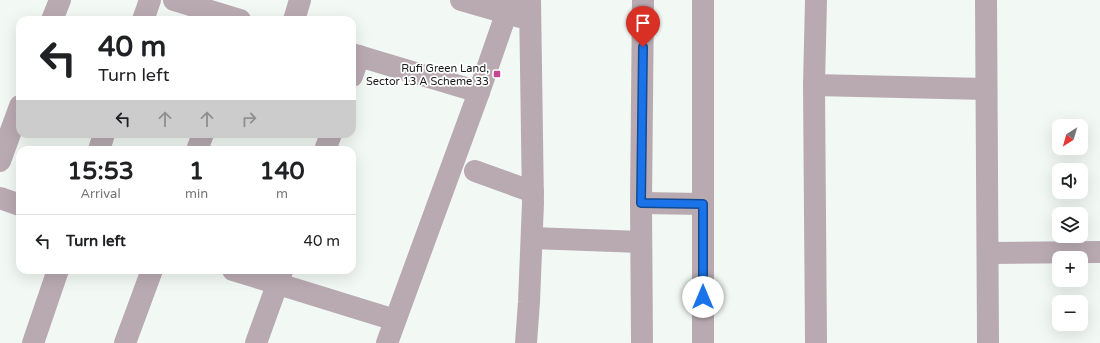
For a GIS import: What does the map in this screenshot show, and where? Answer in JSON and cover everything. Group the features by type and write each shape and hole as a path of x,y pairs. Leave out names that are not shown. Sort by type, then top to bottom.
{"street":[{"path":"54,16 60,0"},
{"path":"144,16 150,0"},
{"path":"174,0 227,16"},
{"path":"295,16 300,0"},
{"path":"462,0 530,10 533,192 526,343"},
{"path":"642,343 641,203 643,0"},
{"path":"703,343 704,0"},
{"path":"816,0 814,85 816,343"},
{"path":"986,0 988,343"},
{"path":"387,343 479,92 508,7"},
{"path":"356,62 479,92"},
{"path":"814,85 986,89"},
{"path":"0,161 5,131 16,113"},
{"path":"475,171 533,192"},
{"path":"0,198 16,204"},
{"path":"641,203 703,204"},
{"path":"532,238 641,242"},
{"path":"988,253 1100,252"},
{"path":"33,343 57,274"},
{"path":"125,343 151,274"},
{"path":"260,274 280,277 395,320"},
{"path":"256,343 280,277"},
{"path":"513,343 529,302"}],"place":[{"name":"Rufi Green Land, Sector 13 A Scheme 33","path":"497,74"}],"route":[{"path":"643,47 641,203 703,204 703,297"}]}
